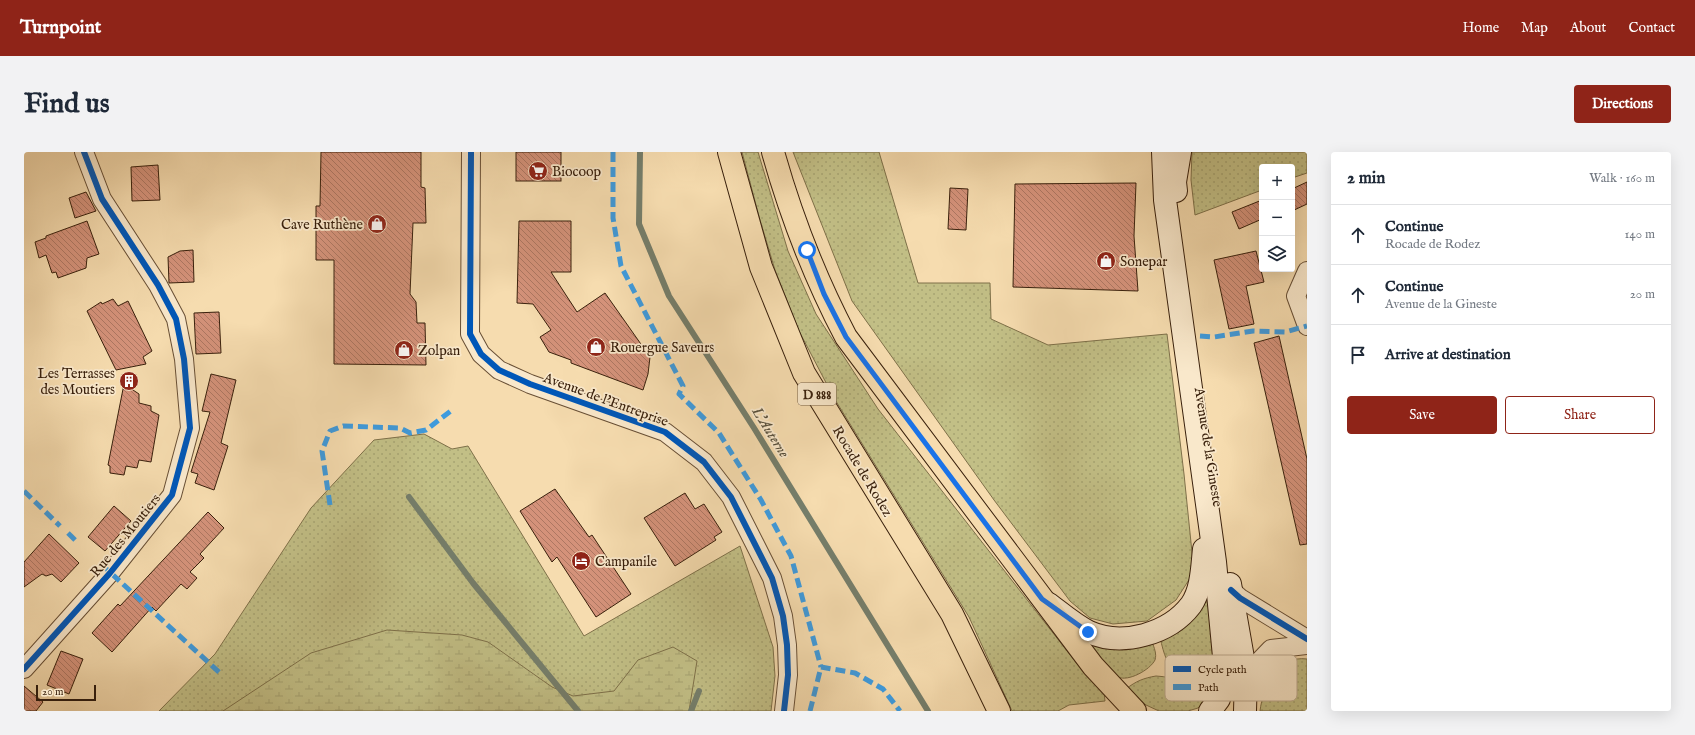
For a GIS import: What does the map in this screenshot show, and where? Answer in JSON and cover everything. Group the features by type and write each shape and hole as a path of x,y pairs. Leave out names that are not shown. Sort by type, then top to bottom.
{"main road":[{"name":"Rocade de Rodez","path":"729,152 761,267 804,373 952,614 999,711"},
{"path":"773,152 784,191 824,294 846,337 1093,666 1135,711"},
{"name":"Avenue de la Gineste","path":"1163,152 1165,200 1214,562 1224,655"},
{"name":"Avenue de la Gineste","path":"1180,152 1175,182 1192,337 1242,655"},
{"name":"Avenue de la Gineste","path":"1042,599 1088,632 1107,637 1126,638 1155,631 1175,620 1191,604 1200,582 1208,518"},
{"name":"Avenue de la Gineste","path":"1210,711 1218,701"},
{"name":"Avenue de la Gineste","path":"1245,701 1245,711"}],"street":[{"name":"Rue des Moutiers","path":"24,669 110,573 172,495 190,428 184,359 176,319 158,285 102,199 84,152"},
{"name":"Avenue de l'Entreprise","path":"471,152 470,334 481,354 500,370 530,384 665,432 704,462 731,497 772,578 783,616 787,645 788,675 784,711"},
{"path":"1307,271 1296,296 1307,326"},
{"path":"1231,590 1240,598 1307,639"},
{"path":"1265,655 1271,649 1307,645"}],"green space":[{"path":"742,152 758,152 788,251 816,314 878,409 1078,665 1104,692 1105,701 1069,705 1058,711 1012,711 969,617 834,398 799,331 775,270"},
{"path":"793,152 879,152 918,283 990,283 991,319 1048,345 1167,334 1194,572 1176,600 1147,621 1113,624 1090,618 1070,601 994,500 852,301"},
{"path":"1192,152 1307,152 1307,173 1295,177 1295,164 1259,164 1259,191 1195,215 1191,180"},
{"path":"424,434 452,449 468,446 584,636 740,546 773,647 775,676 771,711 159,711 215,654 311,508 374,440"},
{"path":"1209,601 1213,655 1165,656 1160,637 1201,604"},
{"path":"387,630 462,635 488,642 552,687 573,696 614,691 638,660 673,647 697,661 689,711 223,711 311,653"},
{"path":"1080,636 1152,642 1156,658 1149,668 1138,674 1127,678 1118,677 1104,665"},
{"path":"1297,659 1307,659 1307,711 1260,711 1262,701 1297,701"},
{"path":"1156,676 1165,677 1165,701 1205,701 1198,708 1188,711 1159,711 1146,705 1126,689 1140,680"}],"building":[{"path":"321,152 421,152 421,187 425,188 426,223 413,223 410,294 416,302 417,323 425,323 426,365 334,364 334,260 316,260 316,206 320,206"},
{"name":"Biocoop","path":"516,152 561,152 561,181 516,181"},
{"path":"158,165 160,200 132,201 131,167"},
{"path":"1307,182 1307,204 1295,210 1295,200 1295,188"},
{"path":"1136,183 1134,236 1138,291 1013,287 1015,184"},
{"path":"950,188 968,189 966,230 948,229"},
{"path":"86,192 96,211 75,218 69,198"},
{"path":"1259,201 1259,220 1239,229 1232,212"},
{"path":"87,221 99,254 87,258 86,268 58,278 56,272 52,273 46,255 39,258 35,242 46,238 46,236"},
{"path":"519,221 571,221 571,272 551,272 577,312 605,293 650,357 648,374 643,390 571,363 571,360 549,352 540,337 551,330 533,304 517,303"},
{"path":"193,250 194,282 169,283 168,257 180,251"},
{"path":"1256,251 1259,263 1259,272 1261,272 1264,282 1246,286 1254,324 1229,329 1214,260"},
{"path":"113,299 118,306 128,301 152,351 143,357 146,364 116,370 87,311 101,302 102,304"},
{"path":"219,312 221,353 196,354 194,313"},
{"path":"1279,336 1307,459 1307,544 1300,545 1254,343"},
{"path":"211,374 236,380 221,443 228,446 214,490 195,483 198,474 191,472 210,412 202,411"},
{"path":"124,384 139,394 139,403 151,406 151,411 159,415 151,462 139,460 137,468 126,466 124,475 110,473 110,466 108,465"},
{"path":"555,489 589,537 592,535 631,594 596,617 557,557 552,562 520,511"},
{"path":"685,493 695,509 704,504 722,532 714,537 716,540 675,566 644,518"},
{"path":"114,506 131,521 105,551 88,537"},
{"path":"208,512 224,528 200,554 204,558 190,572 197,578 187,589 181,584 156,611 152,607 112,652 92,633 118,604 120,606"},
{"path":"49,534 79,563 61,582 52,574 46,576 42,574 24,587 24,562"},
{"path":"61,651 83,659 69,694 47,685"},
{"path":"24,686 43,702 36,711 24,711"}],"waterway":[{"name":"L'Auterne","path":"640,152 639,224 669,296 754,428 928,711"},
{"path":"409,497 473,583 578,711"},
{"path":"691,711 699,691"}],"marked path":[{"path":"613,152 613,218 621,266 683,386 679,394 719,433 761,500 791,556 821,667"},
{"path":"1200,336 1214,337 1253,331 1285,332 1307,326"},
{"path":"330,505 322,451 330,431 343,426 400,428 410,433 426,430 452,410"},
{"path":"24,491 60,526"},
{"path":"68,533 78,543"},
{"path":"101,564 220,673"},
{"path":"810,711 821,667 855,673 883,689 900,711"}],"cycle path":[{"path":"24,669 110,573 172,495 190,428 184,359 176,319 158,285 102,199 84,152"},
{"path":"471,152 470,334 481,354 499,370 530,384 665,432 704,462 731,497 772,578 783,616 787,645 788,675 784,711"},
{"path":"1231,590 1240,598 1307,639"}],"place":[{"name":"Biocoop","path":"538,171"},
{"name":"Cave Ruthène","path":"377,224"},
{"name":"Sonepar","path":"1106,261"},
{"name":"Rouergue Saveurs","path":"596,347"},
{"name":"Zolpan","path":"404,350"},
{"name":"Les Terrasses des Moutiers","path":"129,381"},
{"name":"Campanile","path":"581,561"}],"route":[{"path":"807,250 824,294 846,337 1042,599 1088,632"}]}
